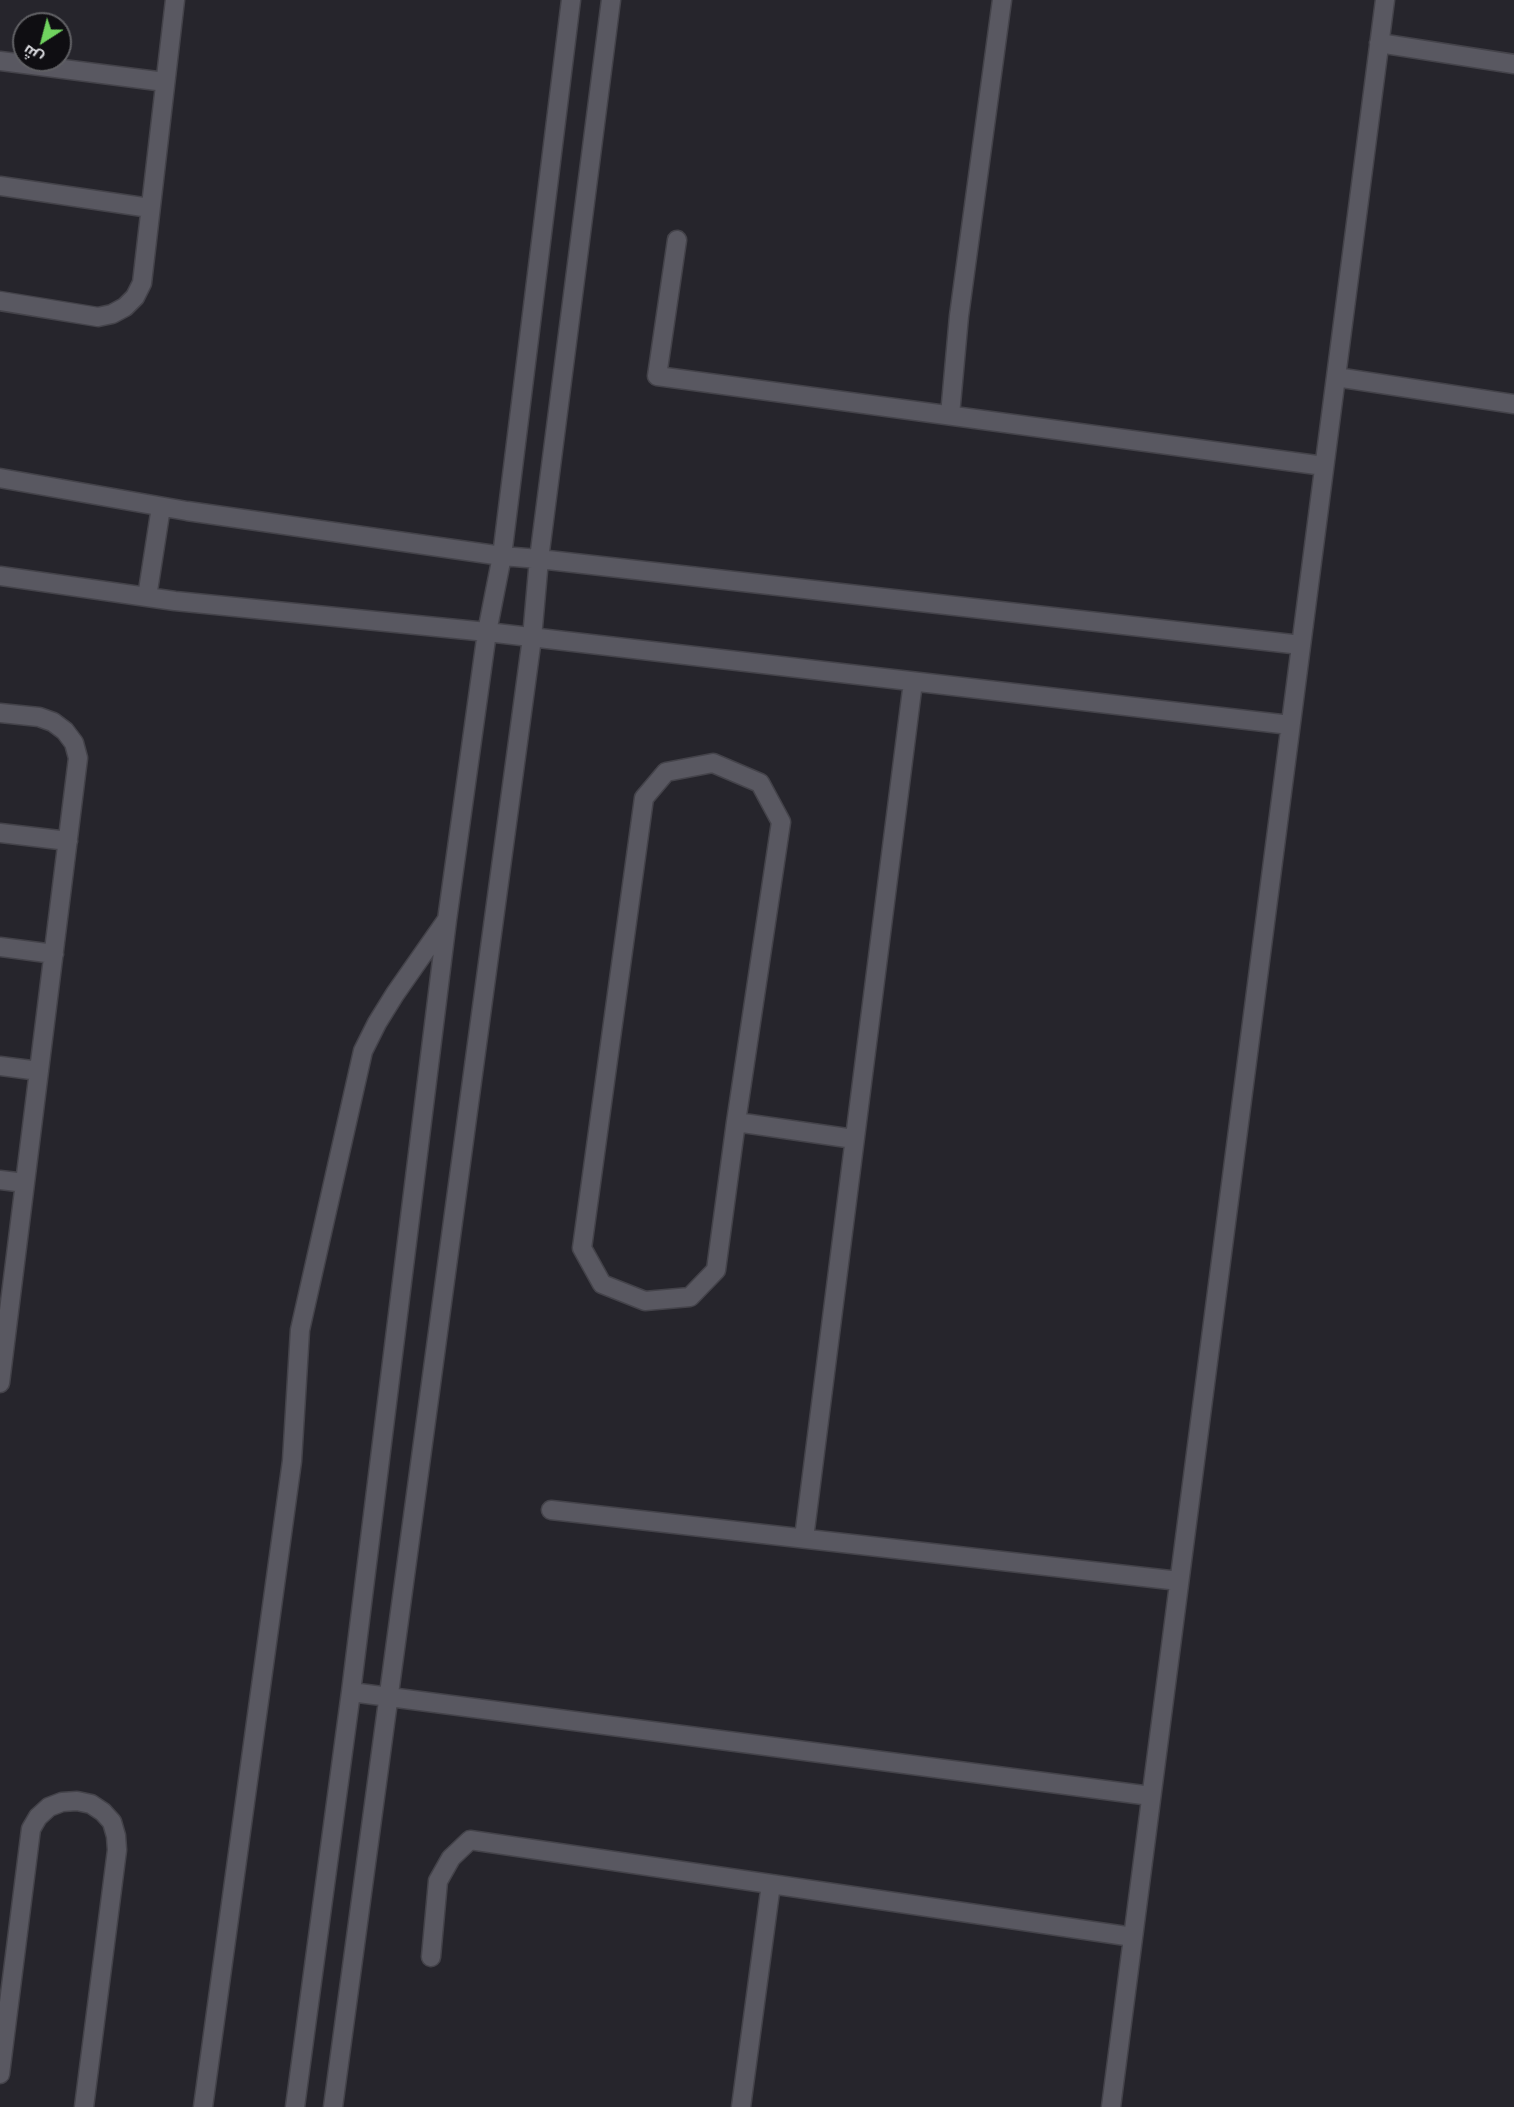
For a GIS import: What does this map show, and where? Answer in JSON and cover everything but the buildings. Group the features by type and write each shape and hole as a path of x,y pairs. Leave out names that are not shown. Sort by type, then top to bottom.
{"lane":[{"path":"0,301 98,317 112,314 125,307 135,297 142,284 175,0"},
{"path":"295,2107 351,1692 447,920 487,632 502,556 571,0"},
{"path":"333,2107 532,638 539,559 610,0"},
{"path":"950,415 959,316 1002,0"},
{"path":"1111,2107 1385,0"},
{"path":"1379,43 1514,64"},
{"path":"0,61 165,82"},
{"path":"0,186 150,208"},
{"path":"677,240 657,376 1324,466"},
{"path":"1336,377 1514,404"},
{"path":"0,478 160,507 502,556 1301,645"},
{"path":"147,597 160,507"},
{"path":"0,576 147,597 487,632 1290,725"},
{"path":"804,1538 913,682"},
{"path":"0,713 39,717 54,722 74,743 78,758 25,1183 6,1296 0,1383"},
{"path":"712,763 760,783 781,822 736,1122 716,1270 690,1297 645,1301 602,1284 582,1248 644,798 666,772 712,763"},
{"path":"0,833 68,841"},
{"path":"203,2107 292,1461 300,1330 363,1051 395,994 447,920"},
{"path":"0,947 54,954"},
{"path":"0,1066 39,1071"},
{"path":"736,1122 854,1139"},
{"path":"0,1180 25,1183"},
{"path":"551,1510 1179,1581"},
{"path":"351,1692 1151,1796"},
{"path":"0,2074 5,1988 32,1829 38,1817 56,1804 77,1800 91,1804 112,1822 117,1850 84,2107"},
{"path":"432,1957 438,1881 451,1858 470,1840 1133,1937"},
{"path":"741,2107 771,1884"}]}
